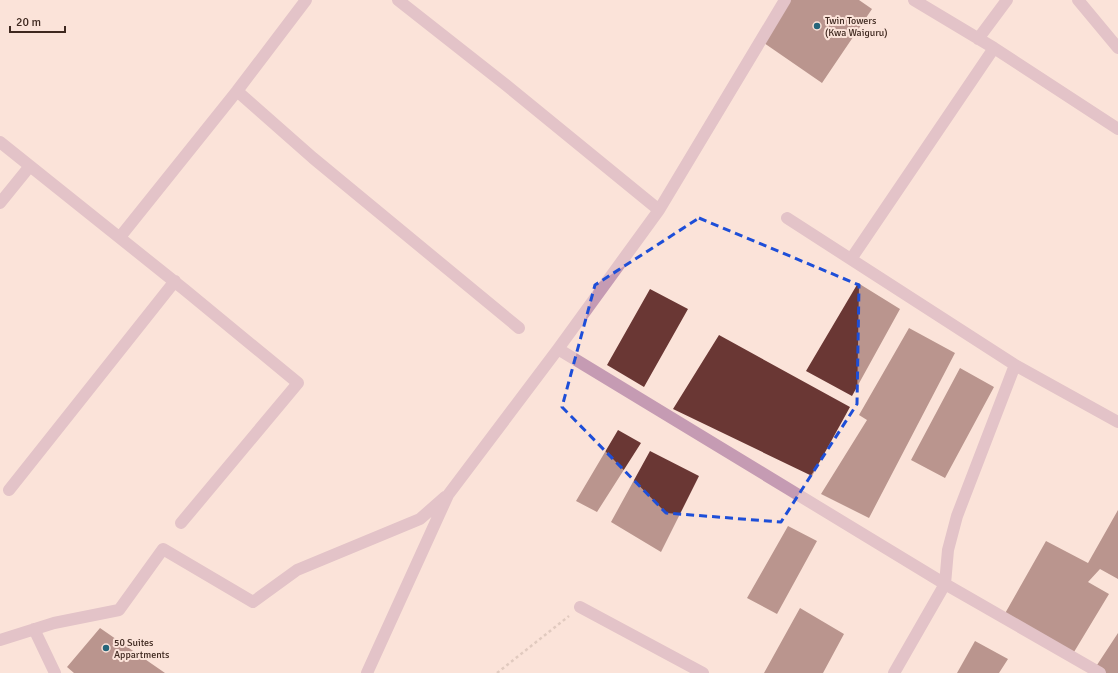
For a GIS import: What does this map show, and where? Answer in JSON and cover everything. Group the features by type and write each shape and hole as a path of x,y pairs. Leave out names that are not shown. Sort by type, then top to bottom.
{"street":[{"path":"120,238 237,91 306,0"},
{"path":"398,0 660,210"},
{"path":"367,673 448,495 660,210 785,0"},
{"path":"914,0 994,48 1118,128"},
{"path":"978,39 1007,0"},
{"path":"1078,0 1118,48"},
{"path":"851,259 994,48"},
{"path":"237,91 313,158 519,328"},
{"path":"0,142 175,281 292,376 298,383 181,523"},
{"path":"0,203 30,166"},
{"path":"787,218 1015,365 1118,422"},
{"path":"9,490 175,281"},
{"path":"558,348 945,584 1100,673"},
{"path":"894,673 945,584 948,550 957,516 1015,365"},
{"path":"0,640 54,623 120,610 163,549 253,602 297,570 420,519 448,495"},
{"path":"580,607 703,673"},
{"path":"34,629 55,673"}],"path":[{"path":"497,673 580,607"}],"highlighted area":[{"path":"699,218 859,285 857,404 781,522 666,513 562,407 595,285"}],"building":[{"name":"Twin Towers (Kwa Waiguru)","path":"790,0 859,0 872,9 822,83 764,43"},
{"path":"858,283 900,309 852,396 806,371"},
{"path":"650,289 688,309 644,387 607,365"},
{"path":"909,328 955,353 869,518 821,494 867,420 859,415"},
{"path":"719,335 850,407 812,476 673,409"},
{"path":"960,368 994,387 945,478 911,460"},
{"path":"618,430 641,443 597,512 576,501"},
{"path":"650,451 699,476 661,552 611,522"},
{"path":"1118,510 1118,579 1100,569 1088,582 1109,594 1074,652 1003,617 1046,541 1088,563"},
{"path":"788,526 817,541 777,614 747,598"},
{"path":"800,608 844,634 823,673 764,673"},
{"name":"50 Suites Appartments","path":"100,628 165,673 74,673 67,667"},
{"path":"1118,633 1118,673 1106,673 1095,668"},
{"path":"975,641 1008,659 999,673 957,673"}],"place":[{"name":"Twin Towers (Kwa Waiguru)","path":"817,26"},
{"name":"50 Suites Appartments","path":"106,648"}]}
